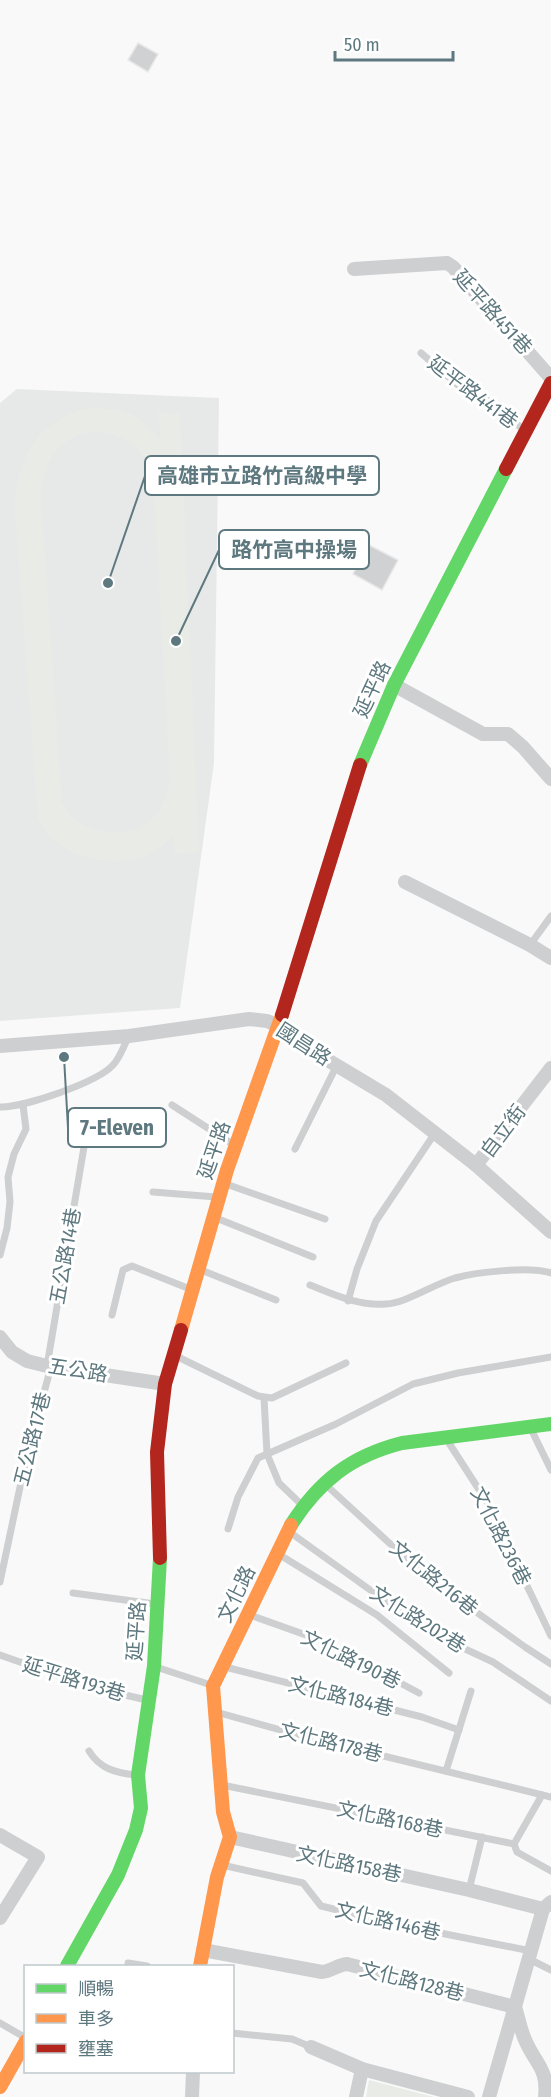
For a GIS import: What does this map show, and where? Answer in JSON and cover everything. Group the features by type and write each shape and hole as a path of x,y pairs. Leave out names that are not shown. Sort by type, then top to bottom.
{"street":[{"name":"延平路451巷","path":"354,269 447,263 551,378"},
{"name":"延平路","path":"68,1965 118,1875 141,1808 138,1775 154,1666 160,1569 157,1452 165,1384 219,1197 279,1026 354,781 374,729 394,685 551,383"},
{"path":"394,685 483,734 508,734 550,775"},
{"path":"405,882 530,945 551,958"},
{"name":"國昌路","path":"0,1046 129,1036 249,1019 267,1021 279,1026 306,1047 386,1095 477,1165 551,1232"},
{"name":"自立街","path":"477,1165 551,1068"},
{"name":"五公路","path":"0,1337 12,1352 27,1361 165,1384"},
{"name":"文化路","path":"213,1686 289,1531 324,1482 350,1463 379,1449 402,1443 551,1424"},
{"path":"200,1965 220,1865 230,1837 223,1812 213,1686"},
{"path":"0,1835 38,1857 0,1918"},
{"name":"文化路158巷","path":"230,1837 547,1906"},
{"path":"489,2097 530,1955 547,1906"},
{"name":"文化路128巷","path":"203,1950 322,1972 347,1964 515,2007"},
{"path":"515,2007 527,2044 539,2062 546,2087 545,2097"},
{"path":"0,2087 24,2044"},
{"path":"311,2047 362,2068 468,2097"},
{"path":"356,2097 362,2068"},
{"path":"192,2097 193,2073"}],"lane":[{"name":"延平路441巷","path":"421,353 471,396 486,399 526,432"},
{"path":"530,945 551,916"},
{"path":"0,1107 23,1105 97,1077 114,1064 129,1036"},
{"path":"295,1149 337,1065"},
{"path":"0,1255 7,1228 10,1202 8,1177 14,1154 26,1129 23,1105"},
{"path":"172,1105 236,1146"},
{"path":"348,1301 375,1221 435,1133"},
{"name":"五公路14巷","path":"49,1366 84,1147"},
{"path":"224,1183 325,1219"},
{"path":"153,1192 219,1197"},
{"path":"213,1218 313,1257"},
{"path":"112,1315 123,1270 132,1266 192,1290"},
{"path":"198,1270 276,1300"},
{"path":"310,1285 348,1301 387,1304 455,1278 510,1270 551,1273"},
{"path":"173,1355 264,1398 272,1398 346,1363"},
{"path":"228,1529 238,1497 258,1458 336,1424 413,1384 458,1373 551,1357"},
{"name":"五公路17巷","path":"0,1582 27,1454 49,1366"},
{"path":"264,1398 267,1454 279,1483 304,1507"},
{"path":"531,1428 551,1470"},
{"name":"文化路236巷","path":"446,1438 487,1503 551,1636"},
{"name":"文化路216巷","path":"324,1482 422,1573 551,1664"},
{"name":"文化路202巷","path":"289,1531 398,1610 448,1641 493,1662 551,1701"},
{"path":"278,1554 377,1615 449,1673"},
{"path":"73,1593 157,1604"},
{"name":"文化路190巷","path":"248,1614 320,1640 419,1693"},
{"name":"延平路193巷","path":"0,1655 94,1688 149,1700"},
{"path":"154,1666 213,1686"},
{"name":"文化路184巷","path":"222,1667 422,1717 459,1730"},
{"path":"446,1771 471,1691"},
{"name":"文化路178巷","path":"216,1712 551,1797"},
{"path":"89,1751 95,1761 114,1772 138,1775"},
{"name":"文化路168巷","path":"220,1784 514,1844 517,1852 551,1871"},
{"path":"514,1844 542,1795"},
{"path":"469,1890 482,1838"},
{"name":"文化路146巷","path":"220,1865 303,1883 321,1906 530,1955 551,1970"},
{"path":"128,1963 141,1965"},
{"path":"0,2023 24,2039"},
{"path":"234,2033 292,2039 311,2047"}],"shaded area":[{"path":"17,389 219,398 214,763 180,1008 0,1021 0,403"},
{"path":"88,408 121,411 145,423 161,440 158,413 180,414 199,852 175,854 172,835 159,849 142,857 122,861 100,860 80,855 61,846 47,833 38,817 14,501 22,467 34,441 56,422","holes":["92,431 103,432 130,443 143,457 153,476 170,782 162,805 150,821 140,827 117,833 83,825 73,818 62,803 41,498 45,473 60,446 79,435"]},
{"path":"369,2080 434,2097 366,2097"}],"building":[{"path":"138,43 158,54 148,72 128,60"},
{"path":"369,545 398,560 382,590 353,574"}],"traffic: fast":[{"path":"360,765 394,685 506,469"},
{"path":"291,1525 313,1495 338,1472 384,1448 402,1443 551,1424"},
{"path":"68,1965 118,1875 136,1830 141,1808 138,1775 154,1666 160,1558"}],"traffic: slow":[{"path":"181,1330 227,1170 282,1015"},
{"path":"200,1965 217,1877 230,1837 223,1812 213,1686 291,1525"},
{"path":"0,2087 24,2045"}],"traffic: jam":[{"path":"506,469 551,383"},
{"path":"282,1015 360,765"},
{"path":"160,1558 157,1452 165,1384 181,1330"}],"place":[{"name":"高雄市立路竹高級中學","path":"108,583"},
{"name":"路竹高中操場","path":"176,641"},
{"name":"7-Eleven","path":"64,1057"}]}
